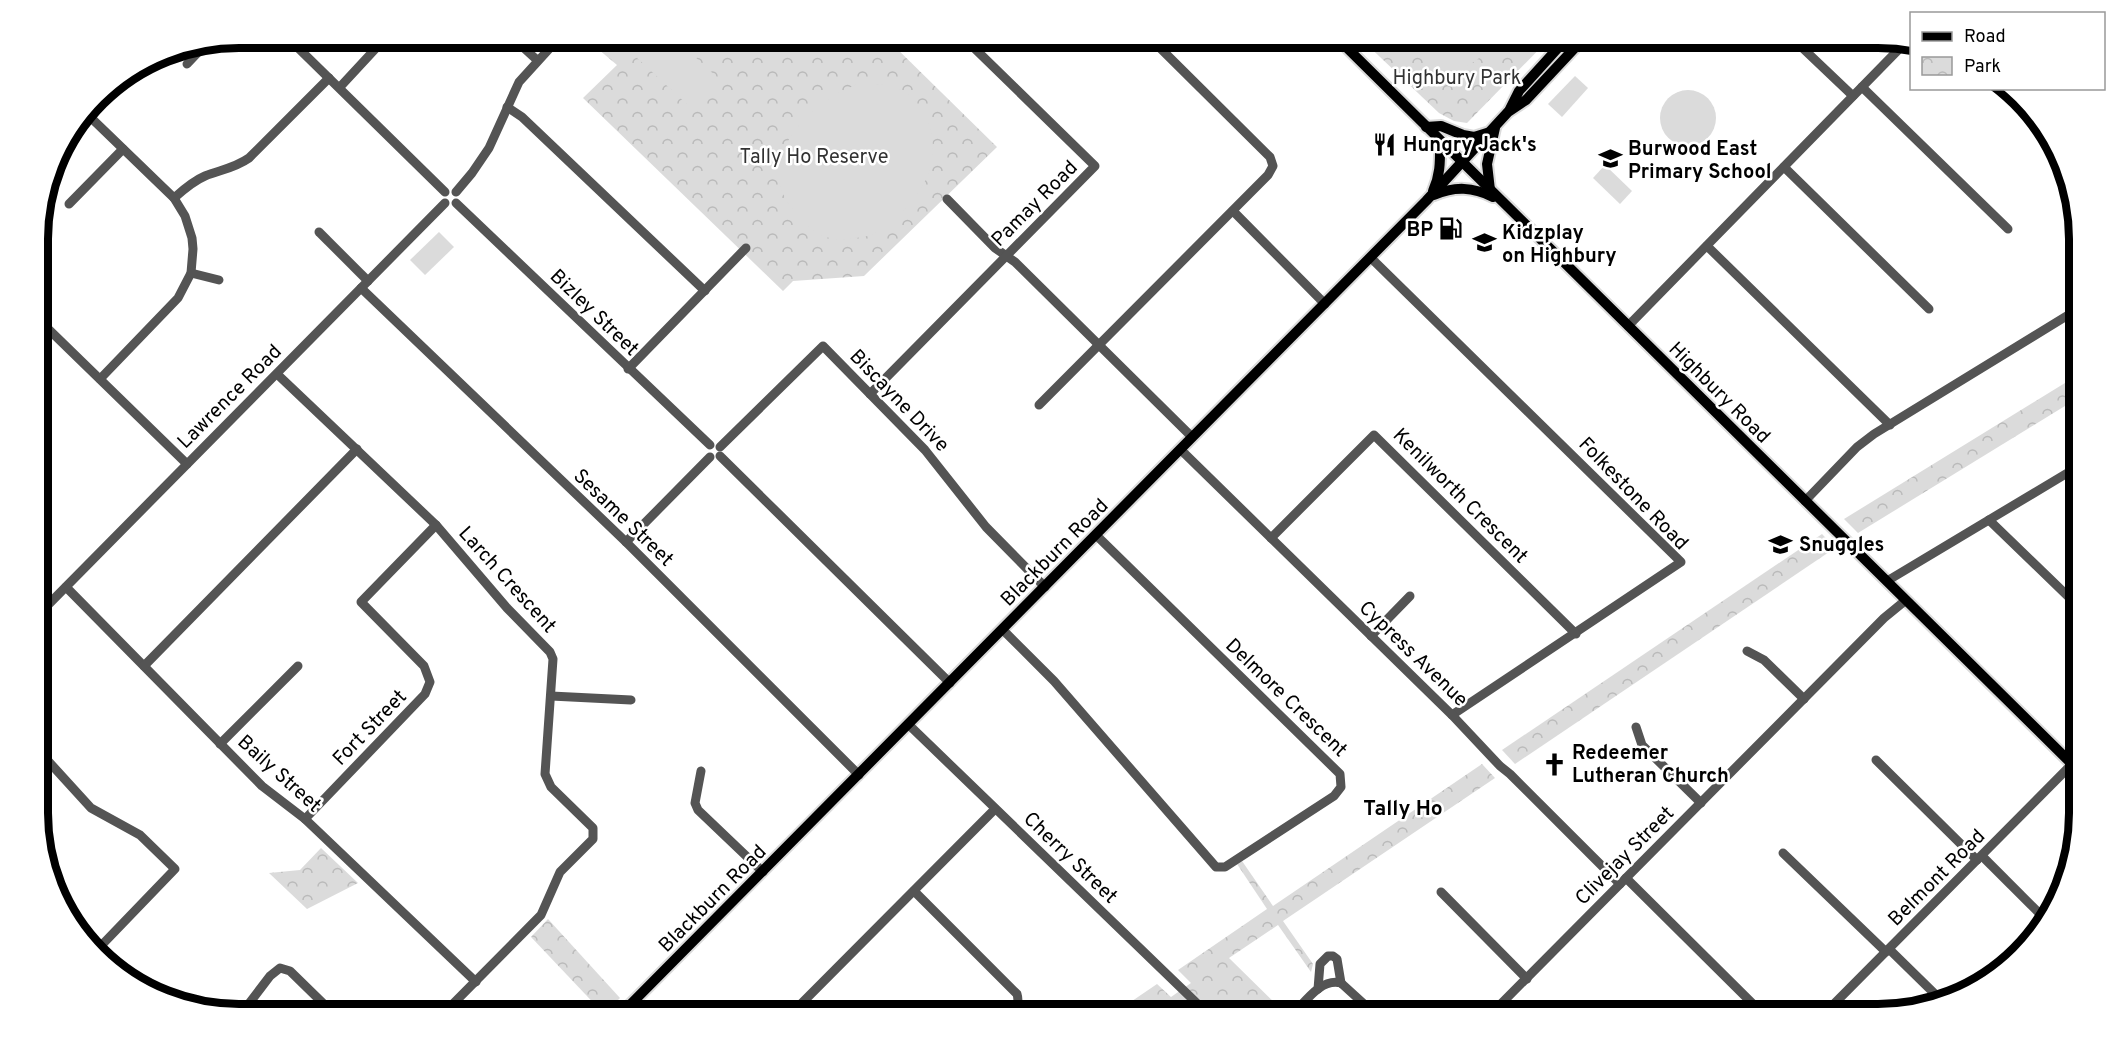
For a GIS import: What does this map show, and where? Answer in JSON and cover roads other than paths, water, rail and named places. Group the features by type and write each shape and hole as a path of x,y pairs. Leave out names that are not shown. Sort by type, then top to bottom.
{"main road":[{"name":"Highbury Road","path":"1347,48 2069,761"},
{"name":"Blackburn Road","path":"1508,112 1518,91 1558,48"},
{"name":"Blackburn Road","path":"631,1004 1371,258 1463,163 1508,112 1526,100 1575,48"},
{"path":"1426,127 1441,126 1474,137 1493,129"},
{"path":"1490,190 1487,164 1493,129"},
{"path":"1429,198 1440,174 1440,141"},
{"path":"1429,198 1443,191 1465,188 1484,192 1499,200"}],"street":[{"path":"298,48 445,192"},
{"path":"340,87 376,48"},
{"path":"524,48 537,60"},
{"path":"456,192 489,148 519,82 549,48"},
{"name":"Pamay Road","path":"870,393 1095,166 974,48"},
{"path":"1040,405 1233,211 1268,175 1273,166 1270,157 1160,48"},
{"path":"1803,48 1853,96"},
{"path":"1628,326 1899,49"},
{"path":"187,64 197,54"},
{"path":"174,198 204,176 239,165 249,158 329,78"},
{"path":"1862,87 2008,229"},
{"path":"507,107 522,117 705,291"},
{"path":"92,119 174,198 185,216 192,238 191,273 182,292 171,307 100,379"},
{"path":"69,204 123,149"},
{"path":"1784,167 1929,309"},
{"path":"450,190 456,192 458,198 456,203 450,206 445,203 442,196 445,192 450,190"},
{"path":"947,199 995,248 1015,262 1192,438"},
{"name":"Lawrence Road","path":"48,599 66,587 445,203"},
{"name":"Bizley Street","path":"456,203 710,446 707,451 717,453"},
{"path":"1233,211 1325,304"},
{"name":"Sesame Street","path":"319,232 364,284 859,775"},
{"path":"1707,246 1890,425"},
{"path":"628,369 746,248"},
{"name":"Folkestone Road","path":"1371,258 1682,562 1452,715"},
{"path":"191,273 219,280"},
{"path":"1805,501 1857,447 2069,315"},
{"path":"48,329 187,464"},
{"name":"Biscayne Drive","path":"717,453 823,346 925,450 986,527 1045,587"},
{"name":"Larch Crescent","path":"277,374 436,525 507,608 550,652 553,659 545,774 551,787 593,828 593,839 560,872 541,915 453,1004"},
{"name":"Kenilworth Crescent","path":"1271,538 1374,435 1576,634"},
{"path":"144,666 357,449"},
{"name":"Cypress Avenue","path":"1181,450 1452,715 1500,766 1752,1004"},
{"path":"626,542 717,453 950,683"},
{"path":"1887,581 2069,472"},
{"path":"1989,520 2069,597"},
{"name":"Fort Street","path":"305,819 426,694 430,682 424,666 361,602 436,525"},
{"name":"Delmore Crescent","path":"1003,630 1054,681 1216,867 1225,867 1334,795 1341,786 1340,774 1096,535"},
{"name":"Baily Street","path":"66,587 262,786 305,819 476,982"},
{"path":"1371,636 1410,596"},
{"name":"Clivejay Street","path":"1501,1004 1904,598"},
{"path":"1747,651 1764,660 1804,699"},
{"path":"220,744 298,666"},
{"path":"550,696 630,700"},
{"name":"Cherry Street","path":"909,725 1198,1004"},
{"path":"1636,727 1642,746 1701,803"},
{"path":"1876,760 2040,914"},
{"path":"48,761 91,808 140,835 175,869 101,945"},
{"path":"701,771 695,803 698,810 763,872"},
{"name":"Belmont Road","path":"1834,1004 1979,858 2069,774"},
{"path":"801,1004 995,809"},
{"path":"1784,853 1936,995"},
{"path":"914,891 1017,994 1018,1004"},
{"path":"1441,892 1527,979"},
{"path":"1318,989 1320,964 1328,956 1337,959 1341,983"},
{"path":"249,1004 270,976 280,968 290,971 324,1004"},
{"path":"1303,1004 1326,983 1334,981 1341,983 1364,1004"}],"place":[{"name":"Hungry Jack's","path":"1385,144"},
{"name":"Burwood East Primary School","path":"1610,159"},
{"name":"BP","path":"1451,229"},
{"name":"Kidzplay on Highbury","path":"1484,243"},
{"name":"Snuggles","path":"1781,544"},
{"name":"Redeemer Lutheran Church","path":"1554,764"}],"district":[{"name":"Tally Ho","path":"1403,808"}],"park label":[{"name":"Highbury Park","path":"1457,77"},
{"name":"Tally Ho Reserve","path":"814,156"}]}
